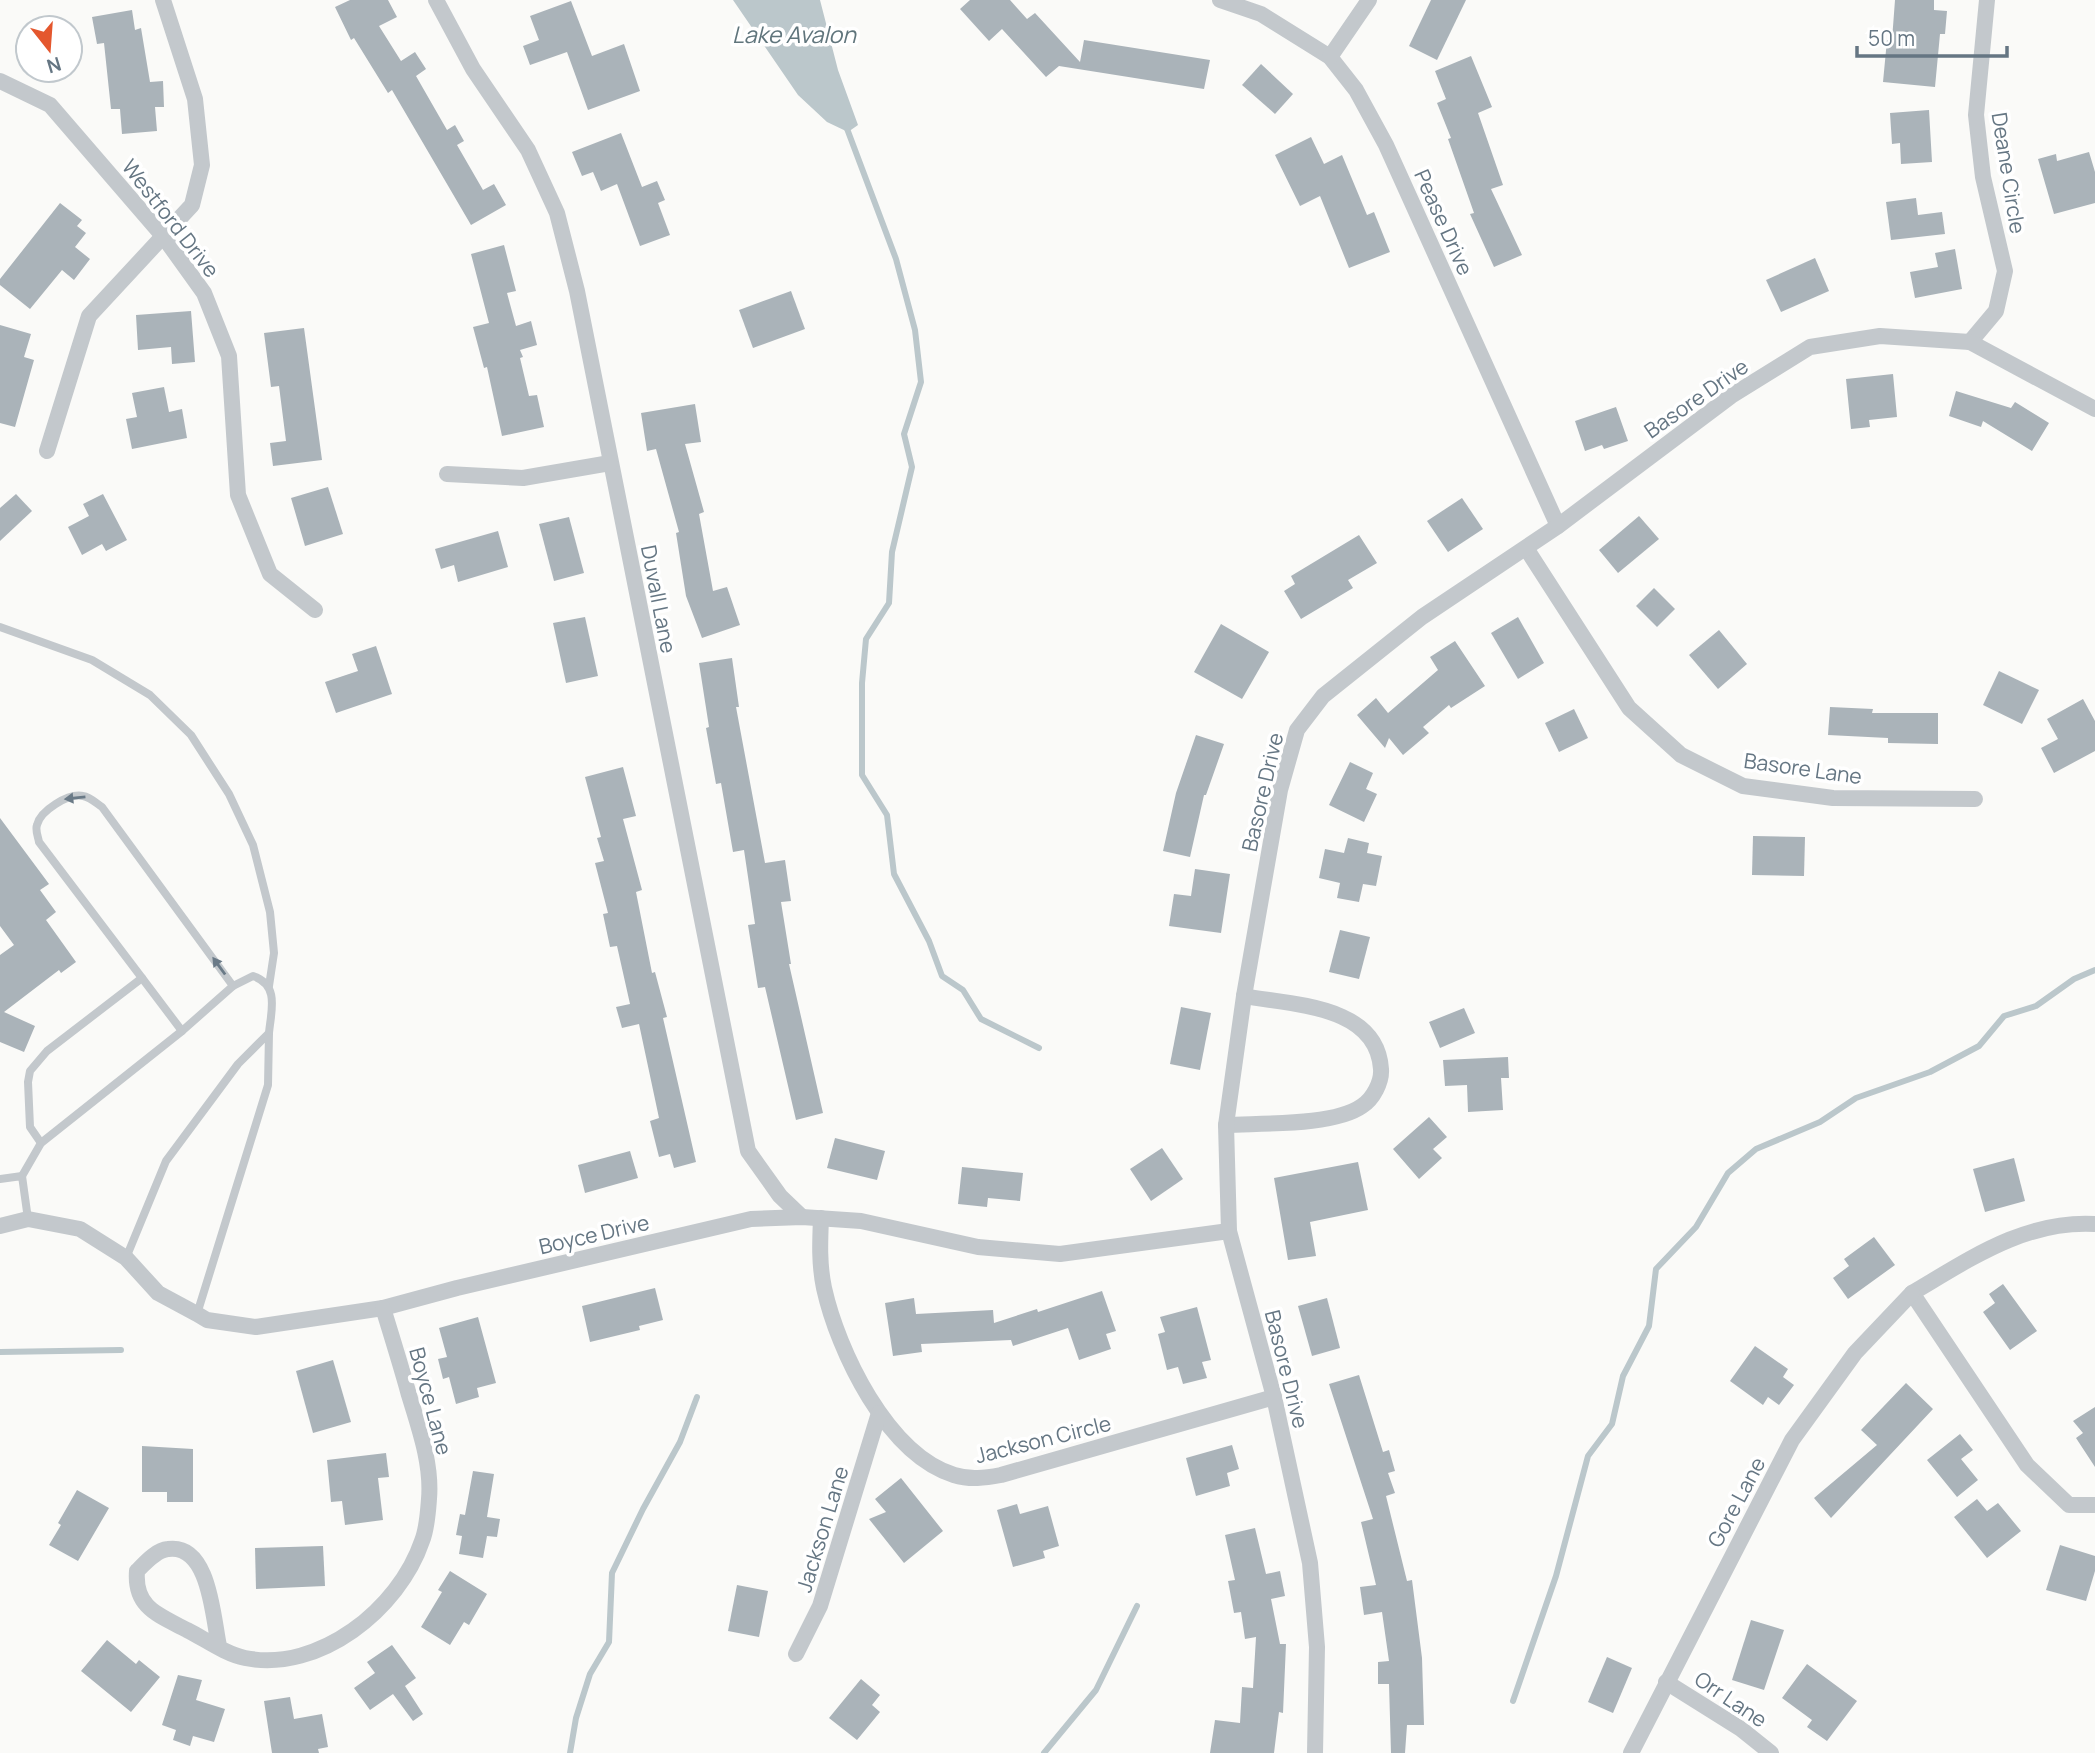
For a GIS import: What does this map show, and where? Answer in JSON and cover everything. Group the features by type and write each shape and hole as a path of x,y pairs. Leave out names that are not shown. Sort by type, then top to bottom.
{"street":[{"path":"47,452 89,316 192,205 202,165 195,99 163,0"},
{"name":"Duvall Lane","path":"436,0 473,69 528,150 557,213 577,290 748,1151 780,1196 802,1217"},
{"name":"Pease Drive","path":"1220,0 1261,14 1330,57 1356,90 1385,145 1558,526"},
{"path":"1330,57 1369,0"},
{"name":"Deane Circle","path":"1970,342 1996,311 2005,271 1991,216 1976,115 1987,0"},
{"name":"Westford Drive","path":"0,81 50,105 163,236 204,293 229,356 238,495 270,574 315,610"},
{"name":"Basore Drive","path":"1315,1753 1317,1647 1310,1563 1274,1397 1229,1231 1226,1125 1244,996 1280,790 1297,730 1323,696 1422,617 1558,526 1731,396 1810,347 1880,336 1970,342 2095,408"},
{"path":"447,474 523,478 610,463"},
{"name":"Basore Lane","path":"1526,548 1629,708 1681,755 1743,786 1833,798 1975,799"},
{"path":"1226,1125 1327,1119 1363,1106 1374,1094 1382,1076 1381,1059 1375,1042 1358,1025 1330,1011 1244,996"},
{"name":"Boyce Drive","path":"0,1226 29,1219 80,1229 127,1258 158,1293 207,1320 256,1327 383,1308 751,1219 802,1217 860,1221 978,1247 1060,1254 1229,1231"},
{"name":"Jackson Circle","path":"821,1218 819,1252 825,1289 846,1352 879,1413 910,1450 934,1467 954,1475 978,1479 1001,1475 1274,1397"},
{"name":"Gore Lane","path":"1631,1753 1792,1440 1855,1353 1912,1293 2000,1242 2038,1229 2077,1223 2095,1224"},
{"path":"1912,1293 2027,1465 2069,1505 2095,1505"},
{"name":"Boyce Lane","path":"219,1646 204,1572 195,1559 181,1551 168,1549 154,1555 137,1571 136,1583 139,1598 155,1613 219,1646 244,1657 277,1660 308,1655 341,1639 370,1617 401,1582 423,1541 429,1496 425,1448 383,1308"},
{"name":"Jackson Lane","path":"796,1654 820,1606 879,1413"},
{"name":"Orr Lane","path":"1666,1682 1741,1729 1771,1753"}],"lane":[{"path":"0,627 92,660 150,695 191,735 229,794 253,845 270,912 274,953 269,986 272,1001 268,1085 197,1314"},
{"path":"182,1031 39,842 36,827 38,821 61,800 79,795 102,807 233,986"},
{"path":"29,1219 22,1176 41,1143 182,1031 233,986 253,976 269,986"},
{"path":"41,1143 30,1127 30,1071 47,1051 142,978"},
{"path":"127,1258 166,1161 238,1064 269,1034"},
{"path":"0,1179 22,1176"}],"water":[{"name":"Lake Avalon","path":"733,0 820,0 838,70 858,125 848,132 827,122 798,95"}],"building":[{"path":"350,0 388,0 397,17 379,26 401,61 415,52 426,69 416,76 447,130 455,125 464,141 457,145 483,190 494,184 506,205 471,225 392,90 388,93 354,38 351,40 335,7"},
{"path":"970,0 1010,0 1027,19 1035,13 1080,62 1084,40 1210,60 1204,89 1059,66 1046,77 1002,29 989,41 960,9"},
{"path":"1431,0 1466,0 1437,60 1409,46"},
{"path":"1895,0 1934,0 1934,10 1947,11 1945,34 1940,34 1935,87 1883,82 1887,40 1892,40"},
{"path":"571,1 592,56 624,44 640,91 588,110 567,52 530,65 523,46 539,40 530,16"},
{"path":"132,10 135,30 141,28 150,82 163,81 164,107 155,107 157,131 122,134 120,109 111,109 104,43 97,44 92,17"},
{"path":"1471,56 1492,107 1478,113 1503,185 1491,189 1522,255 1494,267 1470,214 1474,213 1448,139 1451,138 1437,103 1446,99 1435,71"},
{"path":"1261,64 1293,94 1275,114 1242,85"},
{"path":"1929,110 1932,162 1901,164 1900,143 1892,144 1890,113"},
{"path":"621,133 642,187 657,181 665,200 658,203 670,235 640,246 617,184 601,191 593,172 582,176 572,152"},
{"path":"1311,137 1324,164 1342,155 1367,215 1374,212 1390,252 1349,268 1320,196 1300,206 1275,155"},
{"path":"2089,152 2095,172 2095,203 2054,214 2038,159 2056,154 2057,161"},
{"path":"1916,198 1918,215 1942,212 1945,234 1891,240 1886,202"},
{"path":"60,203 82,220 77,226 86,233 75,247 90,259 74,280 62,270 30,309 0,285 0,279"},
{"path":"504,245 516,291 507,293 516,326 531,321 537,345 520,350 523,357 520,358 529,396 537,395 544,427 502,436 487,367 484,368 473,327 489,323 471,254"},
{"path":"1955,249 1962,289 1915,298 1910,272 1938,267 1935,253"},
{"path":"1815,258 1829,291 1781,312 1766,280"},
{"path":"791,291 805,329 753,348 739,310"},
{"path":"191,311 195,362 172,364 171,347 138,350 136,315"},
{"path":"0,325 31,334 24,357 34,360 15,427 0,423"},
{"path":"304,328 322,460 273,466 270,443 286,441 279,386 271,387 264,333"},
{"path":"1893,374 1897,417 1869,420 1870,427 1851,429 1846,379"},
{"path":"164,387 169,412 182,409 187,438 132,449 126,419 137,417 132,393"},
{"path":"1956,391 2011,408 2015,402 2049,423 2032,451 1983,421 1981,427 1949,416"},
{"path":"695,404 701,442 685,444 704,512 699,514 713,591 727,587 740,625 702,638 686,596 676,533 679,532 656,449 647,451 641,413"},
{"path":"1616,407 1628,441 1604,449 1602,445 1585,451 1575,421"},
{"path":"328,487 343,534 305,546 291,498"},
{"path":"16,494 32,511 0,541 0,508"},
{"path":"103,494 127,540 106,551 102,544 82,555 68,527 89,516 83,504"},
{"path":"1462,498 1483,529 1448,552 1427,521"},
{"path":"1639,516 1659,539 1618,573 1599,550"},
{"path":"569,517 584,573 554,581 539,524"},
{"path":"498,531 508,567 458,582 454,565 441,569 435,549"},
{"path":"1359,535 1377,563 1348,580 1353,588 1301,619 1284,591 1295,584 1291,576"},
{"path":"1654,588 1675,609 1657,627 1636,606"},
{"path":"585,617 598,676 566,683 553,623"},
{"path":"1518,617 1544,663 1518,679 1491,633"},
{"path":"1221,624 1269,652 1242,699 1194,672"},
{"path":"1719,630 1747,664 1718,689 1689,655"},
{"path":"1455,641 1485,686 1451,708 1449,705 1423,727 1429,733 1403,755 1389,738 1385,748 1357,715 1376,698 1388,713 1438,670 1430,657"},
{"path":"376,646 392,694 336,713 325,682 358,671 352,654"},
{"path":"732,658 739,707 736,707 765,863 785,860 791,901 781,902 789,964 823,1113 796,1120 765,987 758,988 748,925 755,924 744,850 733,852 721,783 716,784 706,728 709,727 699,663"},
{"path":"1999,671 2039,690 2022,724 1983,705"},
{"path":"2083,699 2095,721 2095,751 2054,773 2041,748 2058,739 2047,719"},
{"path":"1830,707 1873,709 1872,713 1938,713 1938,744 1888,743 1888,738 1828,735"},
{"path":"1574,709 1588,738 1559,752 1545,723"},
{"path":"1196,735 1224,744 1204,795 1190,857 1163,851 1176,793"},
{"path":"1350,762 1373,773 1366,789 1377,794 1364,822 1329,805"},
{"path":"623,767 636,816 623,819 642,890 636,892 652,973 655,972 667,1017 663,1018 696,1162 674,1168 670,1154 659,1157 650,1121 659,1118 639,1024 622,1028 616,1007 630,1004 617,946 610,947 603,914 608,913 595,863 604,861 597,838 601,837 585,777"},
{"path":"0,818 49,884 40,890 56,912 46,920 76,962 61,973 59,970 4,1012 35,1026 24,1052 0,1042 0,955 14,945 0,926"},
{"path":"1753,836 1805,837 1804,876 1752,875"},
{"path":"1348,838 1369,843 1367,853 1382,856 1376,886 1363,884 1359,902 1337,898 1340,883 1319,878 1325,849 1344,853"},
{"path":"1195,869 1230,874 1221,933 1169,926 1174,894 1191,896"},
{"path":"1340,930 1370,937 1359,979 1329,972"},
{"path":"1181,1007 1211,1013 1200,1070 1170,1064"},
{"path":"1464,1008 1475,1033 1440,1048 1429,1022"},
{"path":"1508,1057 1509,1078 1501,1078 1503,1110 1468,1112 1467,1085 1445,1086 1443,1060"},
{"path":"1429,1117 1447,1137 1433,1149 1442,1158 1419,1179 1393,1149"},
{"path":"835,1138 885,1151 877,1180 827,1168"},
{"path":"1162,1148 1183,1179 1151,1201 1130,1169"},
{"path":"630,1151 638,1178 585,1193 578,1165"},
{"path":"2014,1158 2025,1201 1985,1212 1973,1169"},
{"path":"1358,1162 1368,1210 1310,1222 1316,1256 1288,1260 1274,1178"},
{"path":"962,1167 1023,1173 1020,1201 988,1198 987,1207 958,1204"},
{"path":"1874,1237 1895,1265 1848,1299 1833,1278 1849,1266 1844,1259"},
{"path":"2003,1284 2037,1331 2010,1350 1983,1312 1995,1303 1989,1294"},
{"path":"655,1288 663,1320 639,1326 640,1330 590,1342 582,1306"},
{"path":"1102,1291 1116,1331 1106,1334 1111,1349 1079,1360 1068,1328 1013,1346 1011,1340 921,1344 922,1352 893,1356 885,1303 914,1298 916,1314 993,1310 994,1323"},
{"path":"1327,1298 1340,1348 1312,1356 1298,1306"},
{"path":"1197,1307 1211,1360 1202,1362 1207,1378 1183,1384 1178,1367 1167,1370 1158,1334 1165,1332 1160,1317"},
{"path":"478,1317 496,1383 477,1388 479,1397 456,1404 449,1377 443,1379 438,1359 447,1357 439,1328"},
{"path":"1755,1346 1788,1369 1783,1377 1794,1385 1779,1405 1768,1397 1763,1405 1730,1381"},
{"path":"333,1360 351,1422 313,1433 296,1371"},
{"path":"1359,1375 1383,1452 1389,1450 1395,1471 1388,1473 1395,1493 1386,1496 1407,1581 1412,1580 1422,1658 1424,1725 1407,1725 1405,1753 1391,1753 1389,1684 1378,1684 1378,1662 1389,1661 1382,1612 1364,1615 1360,1587 1376,1585 1361,1522 1373,1519 1329,1384"},
{"path":"1906,1383 1933,1409 1831,1518 1814,1498 1877,1445 1861,1430"},
{"path":"2095,1407 2095,1467 2076,1438 2083,1433 2073,1421"},
{"path":"1960,1434 1973,1450 1961,1459 1978,1480 1957,1497 1927,1460"},
{"path":"1232,1445 1239,1469 1227,1473 1230,1486 1196,1496 1186,1458"},
{"path":"142,1446 193,1449 193,1502 167,1502 167,1492 142,1492"},
{"path":"386,1453 389,1477 378,1478 383,1520 345,1525 342,1501 331,1502 327,1460"},
{"path":"473,1471 494,1474 487,1517 500,1519 497,1537 487,1536 483,1558 459,1554 462,1536 456,1535 460,1514 465,1515"},
{"path":"901,1478 943,1531 904,1563 869,1519 886,1512 875,1499"},
{"path":"77,1490 109,1508 78,1561 49,1545"},
{"path":"1977,1499 1987,1511 1998,1503 2021,1531 1987,1558 1954,1517"},
{"path":"1017,1504 1020,1514 1048,1506 1059,1546 1043,1551 1045,1558 1013,1567 997,1510"},
{"path":"1255,1528 1266,1574 1280,1571 1285,1596 1271,1599 1280,1644 1286,1644 1283,1713 1279,1712 1274,1753 1210,1753 1215,1720 1240,1723 1242,1687 1253,1688 1256,1637 1245,1639 1241,1612 1234,1613 1228,1581 1235,1580 1225,1535"},
{"path":"2060,1545 2095,1556 2095,1571 2086,1601 2046,1590"},
{"path":"323,1546 325,1586 256,1589 255,1548"},
{"path":"450,1571 487,1594 469,1625 464,1622 450,1645 421,1627 442,1592 438,1590"},
{"path":"737,1585 768,1591 759,1637 728,1631"},
{"path":"1751,1620 1784,1630 1764,1690 1732,1680"},
{"path":"107,1640 136,1664 139,1660 160,1677 131,1712 81,1671"},
{"path":"392,1645 416,1678 405,1686 423,1714 413,1721 393,1694 370,1710 354,1688 375,1673 367,1662"},
{"path":"1607,1657 1632,1668 1613,1713 1588,1702"},
{"path":"1807,1664 1857,1701 1827,1741 1807,1727 1812,1720 1782,1698"},
{"path":"178,1675 202,1680 196,1700 225,1709 214,1742 193,1736 190,1746 173,1740 176,1730 162,1725"},
{"path":"861,1679 880,1695 872,1705 880,1712 857,1740 829,1718"},
{"path":"290,1697 294,1719 322,1714 328,1747 318,1749 319,1753 272,1753 264,1701"}],"waterway":[{"path":"846,126 896,259 915,330 921,382 904,434 912,467 892,552 889,603 866,639 862,683 862,775 887,815 894,874 929,941 942,976 963,990 981,1019 1039,1048"},
{"path":"1513,1701 1556,1576 1588,1456 1612,1424 1623,1376 1649,1326 1656,1269 1696,1227 1728,1173 1756,1149 1820,1122 1856,1098 1930,1072 1979,1046 2004,1016 2036,1006 2074,979 2095,970"},
{"path":"0,1352 121,1350"},
{"path":"570,1753 576,1718 590,1674 609,1642 612,1573 680,1442 697,1397"},
{"path":"1044,1753 1096,1690 1137,1606"}]}
